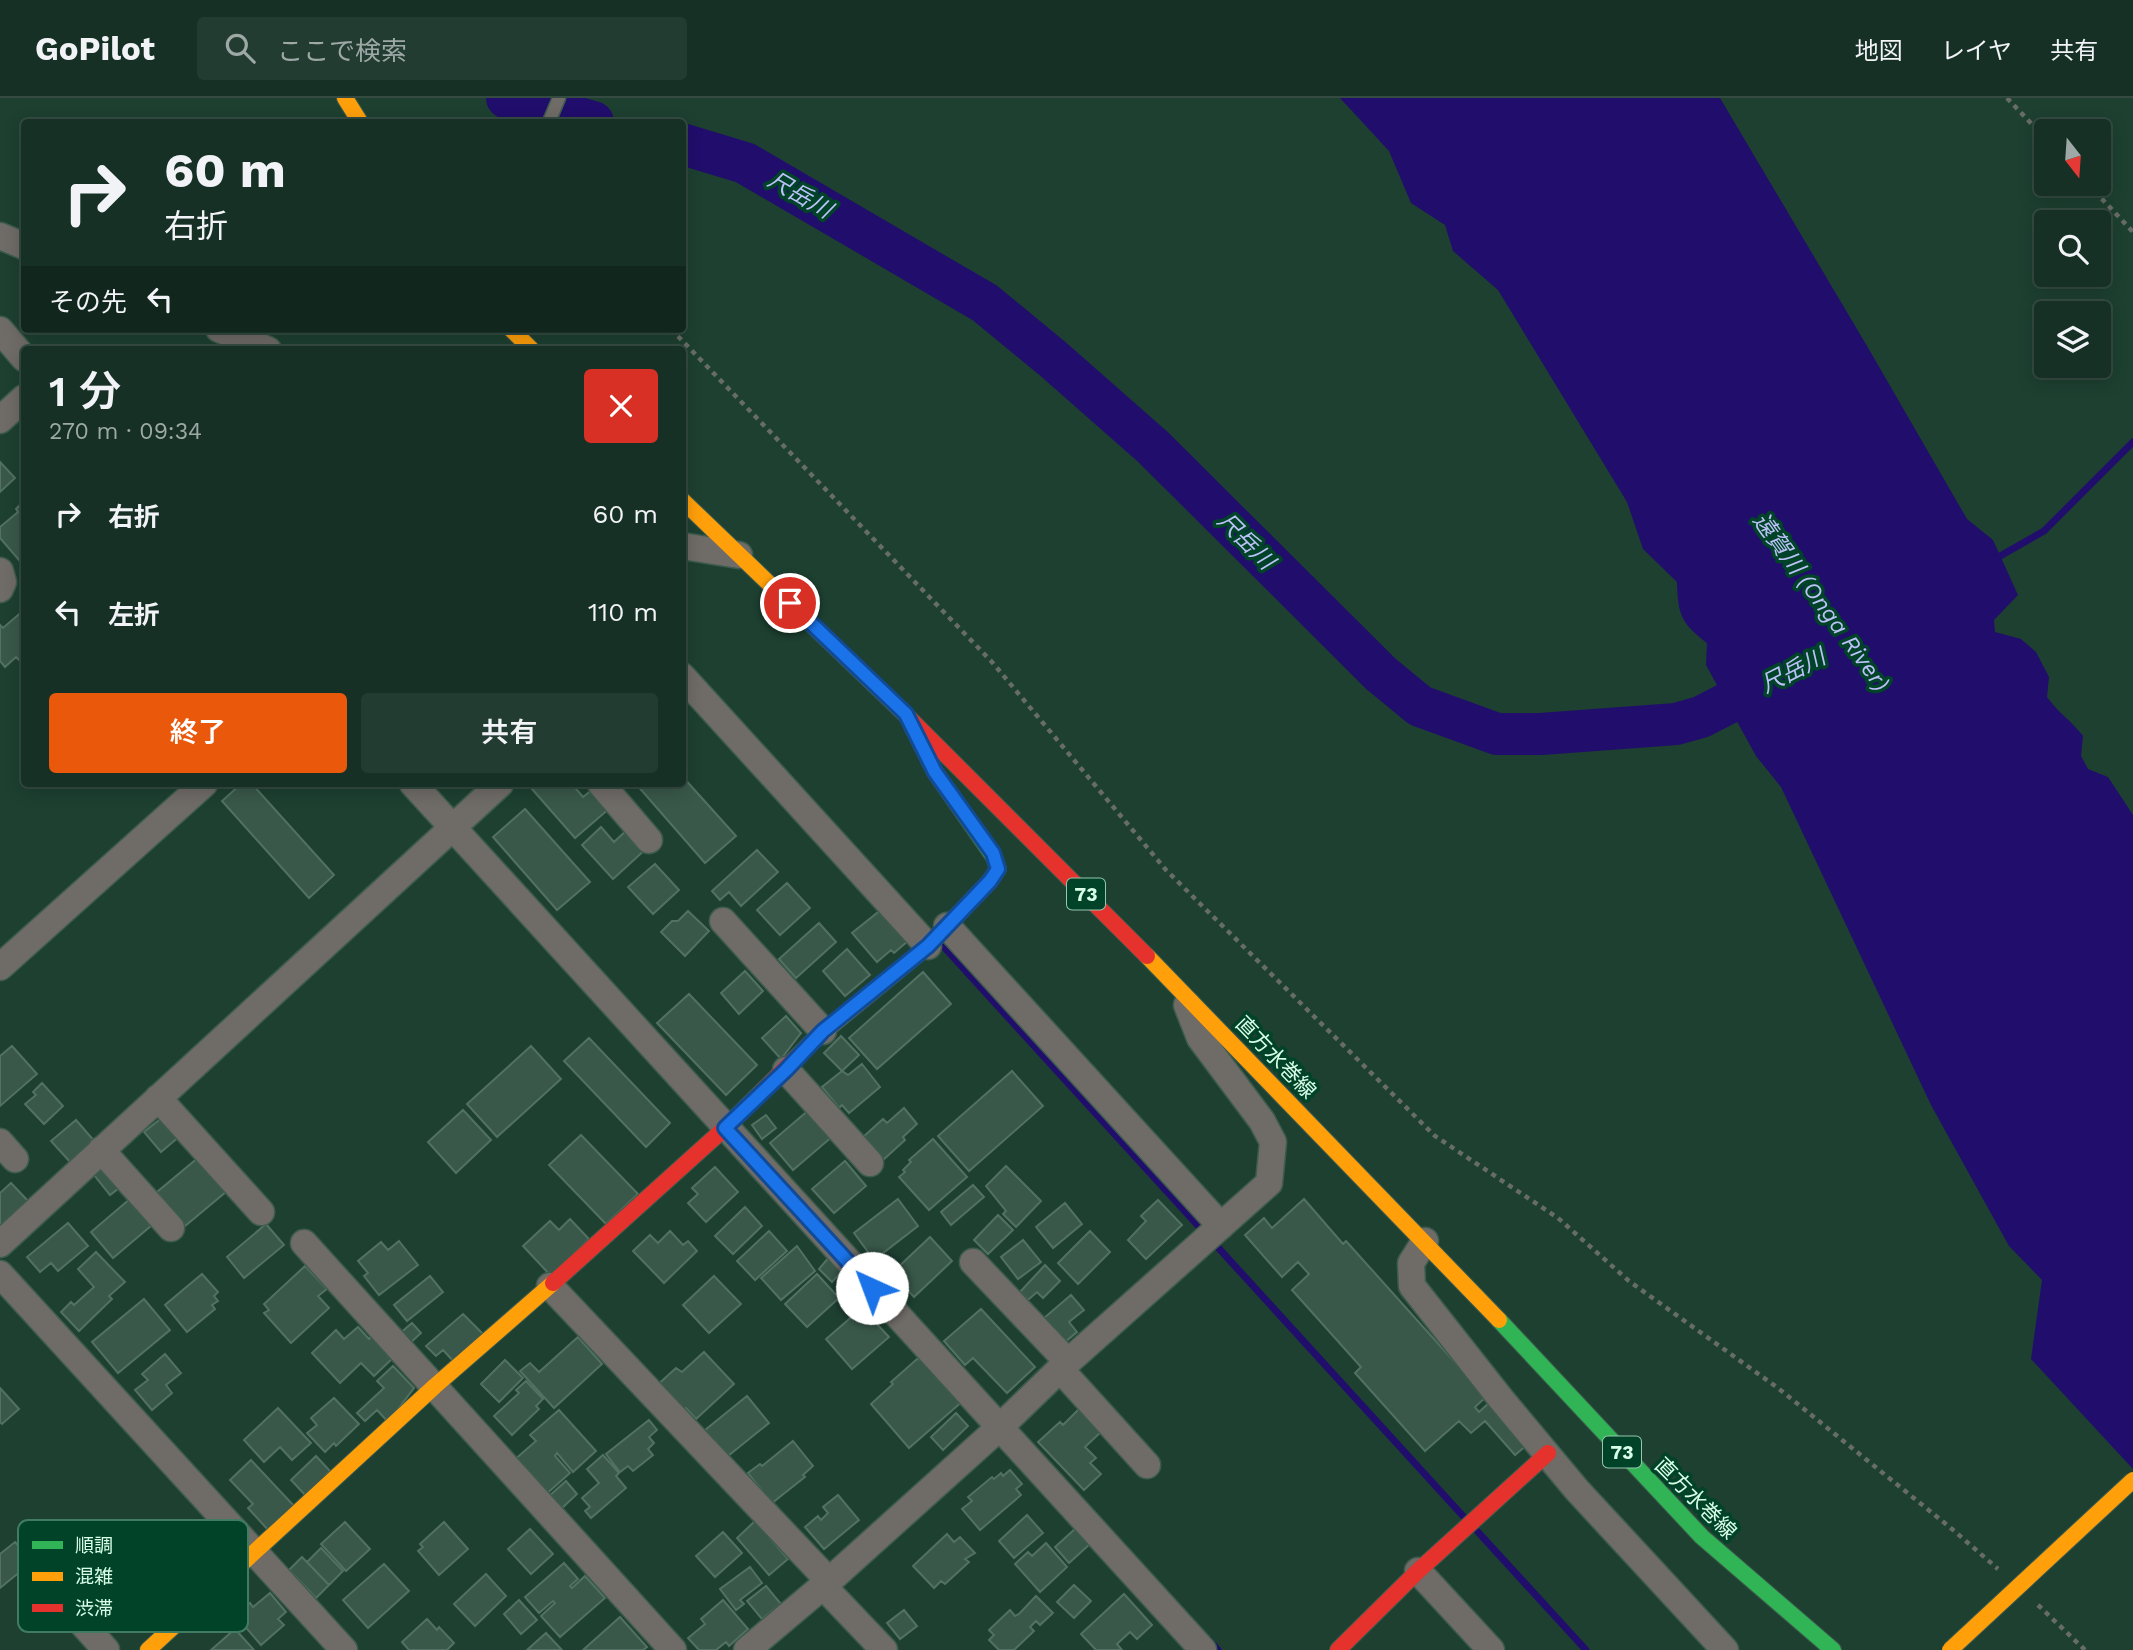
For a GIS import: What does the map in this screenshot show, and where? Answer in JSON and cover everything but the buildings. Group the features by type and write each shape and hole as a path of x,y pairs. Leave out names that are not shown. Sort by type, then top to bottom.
{"street":[{"path":"345,98 358,119"},
{"path":"0,236 21,245"},
{"path":"0,330 21,354"},
{"path":"228,333 259,346"},
{"path":"515,333 528,346"},
{"path":"0,420 21,401"},
{"name":"直方水巻線","path":"686,504 906,714 1185,993 1425,1241 1702,1537 1833,1650"},
{"path":"686,532 739,555"},
{"path":"686,547 739,555"},
{"path":"0,571 3,582 0,589"},
{"path":"686,680 936,937 1213,1233"},
{"path":"248,1558 435,1386 731,1123 823,1031 936,937 998,869 993,853 935,772 906,714"},
{"path":"0,967 202,787"},
{"path":"417,787 458,822 1006,1422 1203,1650"},
{"path":"0,1244 497,787"},
{"path":"604,787 649,839"},
{"path":"723,921 823,1031"},
{"path":"747,1650 1006,1422 1064,1366 1269,1183 1273,1142 1262,1121 1200,1038 1190,1016 1185,993"},
{"path":"786,1070 870,1163"},
{"path":"158,1098 261,1212"},
{"path":"101,1150 171,1228"},
{"path":"1425,1241 1411,1263 1412,1286 1577,1490 1726,1650"},
{"path":"304,1243 673,1650"},
{"path":"973,1262 1147,1465"},
{"path":"0,1273 224,1520"},
{"path":"550,1286 826,1583 884,1650"},
{"path":"1338,1650 1418,1571 1548,1453"},
{"path":"1950,1650 2133,1480"},
{"path":"248,1546 344,1650"},
{"path":"1418,1571 1491,1650"},
{"path":"90,1632 106,1650"},
{"path":"148,1650 168,1632"}],"lane":[{"path":"550,119 559,98"}],"path":[{"path":"2007,98 2034,126"},
{"path":"2099,196 2133,232"},
{"path":"675,333 992,662 1166,870 1436,1136 1558,1218 1629,1281 1778,1388 2001,1572"},
{"path":"2030,1597 2085,1650"}],"water":[{"name":"遠賀川 (Onga River)","path":"1340,98 1720,98 1967,519 1993,540 2018,595 1994,620 1995,632 2021,639 2036,652 2049,677 2047,697 2083,736 2081,756 2088,769 2108,777 2133,815 2133,1469 2031,1359 2042,1280 2009,1246 1931,1105 1781,787 1756,756 1706,665 1707,643 1686,624 1678,603 1677,582 1643,549 1627,502 1498,290 1453,251 1445,225 1411,203 1389,151"}],"waterway":[{"name":"尺岳川","path":"507,98 582,119"},
{"name":"尺岳川","path":"686,145 745,163 985,303 1153,447 1381,674 1420,706 1497,734 1541,734 1676,724 1701,717 1779,677"},
{"path":"1993,560 2044,531 2133,442"},
{"path":"943,946 1463,1516"},
{"path":"1478,1532 1586,1650"},
{"path":"1209,1640 1218,1650"}],"traffic: fast":[{"path":"911,724 935,772 994,857"},
{"path":"1499,1320 1702,1537 1833,1650"}],"traffic: slow":[{"path":"345,98 358,119"},
{"path":"515,333 528,346"},
{"path":"686,504 906,715"},
{"path":"815,1039 928,946 990,881 998,869 994,857"},
{"path":"1147,956 1499,1320"},
{"path":"248,1558 435,1386 553,1283"},
{"path":"1950,1650 2133,1480"},
{"path":"148,1650 168,1632"}],"traffic: jam":[{"path":"906,715 1147,956"},
{"path":"553,1283 725,1128 815,1039"},
{"path":"1338,1650 1418,1571 1548,1453"}],"route":[{"path":"790,603 906,714 935,772 993,853 998,869 990,881 928,946 823,1031 725,1128 872,1288"}]}
